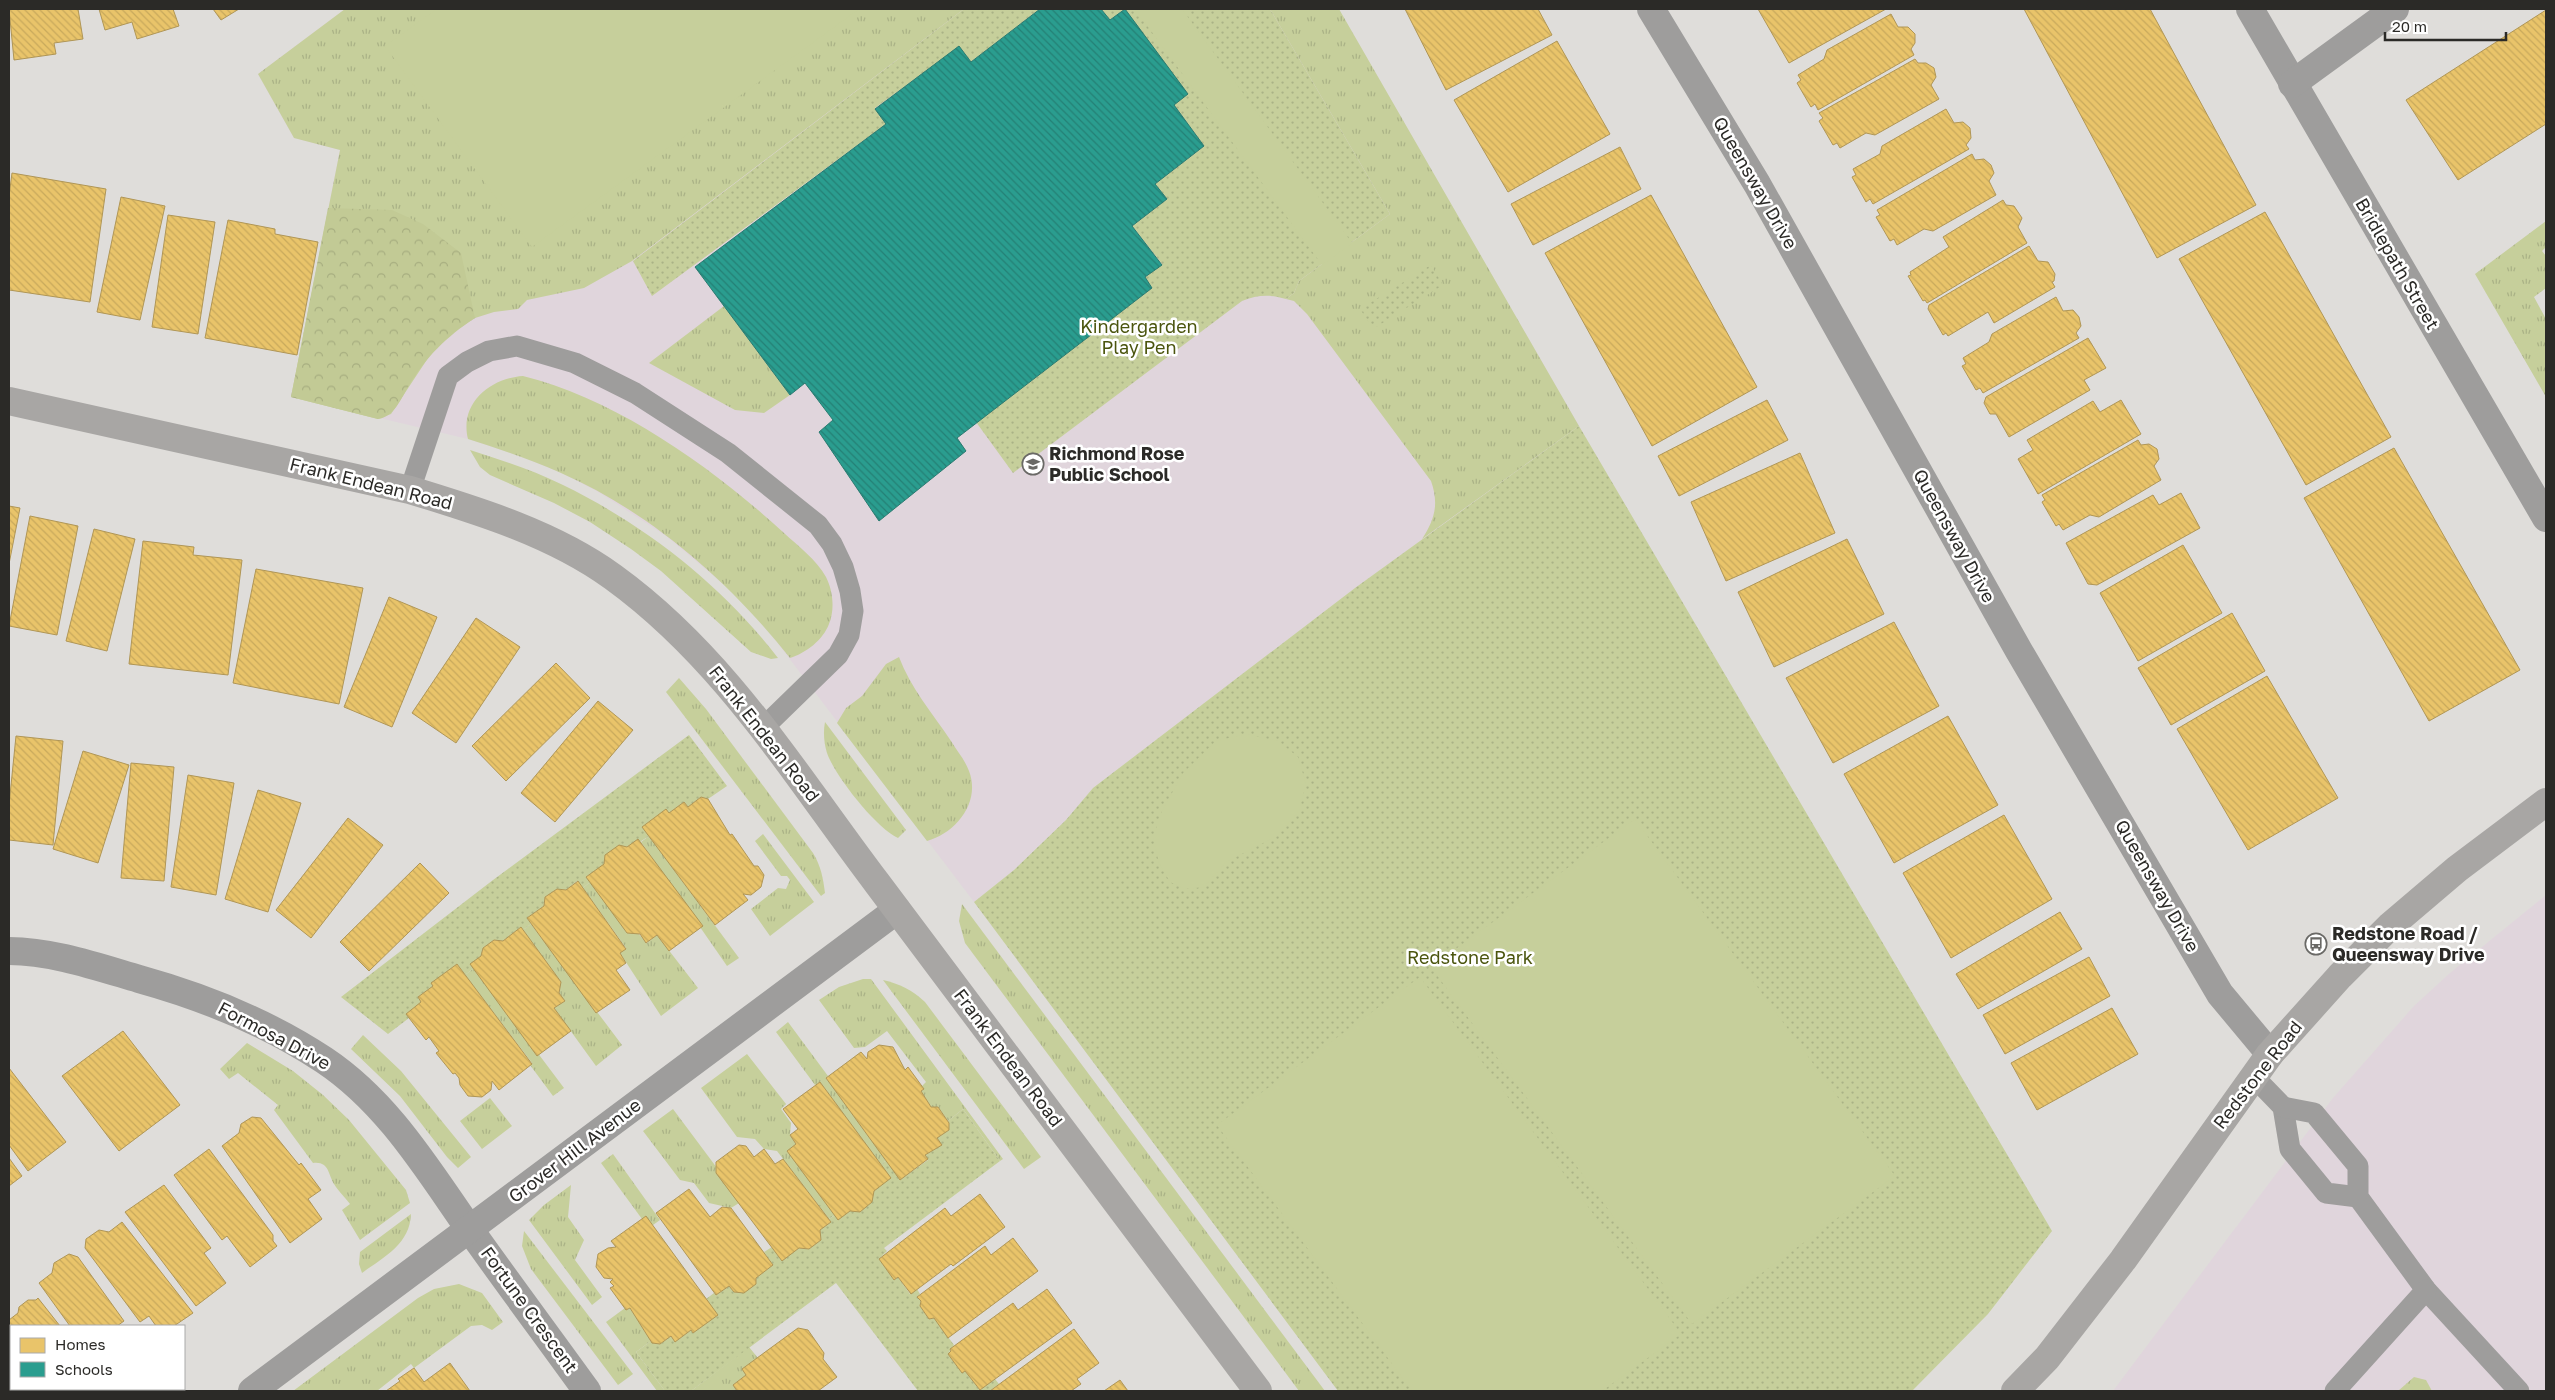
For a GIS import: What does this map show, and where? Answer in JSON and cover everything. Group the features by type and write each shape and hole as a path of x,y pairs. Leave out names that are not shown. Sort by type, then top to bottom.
{"street":[{"name":"Queensway Drive","path":"1651,9 1757,184 2019,651 2220,994 2270,1054"},
{"name":"Bridlepath Street","path":"2250,9 2546,518"},
{"path":"2292,84 2395,9"},
{"name":"Frank Endean Road","path":"9,401 410,490 464,507 547,539 612,576 670,623 718,672 764,728 897,910 1258,1391"},
{"name":"Redstone Road","path":"2015,1391 2046,1358 2123,1260 2270,1054 2340,976 2390,926 2457,869 2546,802"},
{"name":"Grover Hill Avenue","path":"252,1391 897,910"},
{"name":"Formosa Drive","path":"9,951 22,951 91,965 183,991 250,1020 325,1060 376,1103 412,1145 470,1230"},
{"name":"Fortune Crescent","path":"470,1230 588,1391"}],"lane":[{"path":"410,490 448,376 467,362 489,351 517,346 575,363 635,393 728,453 818,525 832,544 843,567 850,591 853,611 849,635 838,654 764,728"},
{"path":"2254,1077 2283,1107 2290,1148 2326,1193 2358,1197"},
{"path":"2283,1107 2314,1113 2358,1166 2358,1197 2426,1290 2519,1391"},
{"path":"2335,1391 2426,1290"}],"shaded area":[{"name":"Richmond Rose Public School","path":"345,9 1338,9 1579,426 1355,588 1093,788 1066,820 1014,870 974,902 770,633 733,592 666,536 600,493 562,473 517,455 468,439 291,397 340,150 294,138 258,74"},
{"path":"2546,895 2546,1391 2113,1391 2333,1098 2414,1006 2450,973"}],"green space":[{"path":"345,9 964,9 632,261 584,288 527,300 518,309 494,312 475,318 450,334 434,349 391,414 378,419 291,397 340,150 294,138 258,74"},
{"path":"437,9 859,9 532,247 385,46"},
{"path":"964,9 1040,9 971,62 959,47 875,108 886,124 652,296 633,261"},
{"path":"1101,9 1125,9 1110,20"},
{"name":"Kindergarden Play Pen","path":"1125,9 1270,9 1390,214 1299,281 1294,293 1286,299 1264,296 1242,301 1013,473 976,422 1152,288 1145,277 1162,264 1132,226 1167,199 1155,184 1204,146 1174,105"},
{"path":"1135,9 1182,9 1352,243 1322,265"},
{"path":"1270,9 1339,9 1579,426 1422,539 1433,518 1435,497 1431,481 1307,314 1294,301 1286,299 1294,293 1299,281 1390,214"},
{"path":"328,208 392,210 423,224 461,253 475,318 437,348 415,376 400,402 384,418 378,419 291,397"},
{"path":"2546,221 2546,247 2542,251 2546,256 2546,288 2534,297 2546,319 2546,397 2475,274"},
{"path":"1431,265 1443,285 1373,329 1360,309"},
{"path":"724,306 790,395 764,413 735,410 649,363"},
{"path":"523,376 593,401 628,419 695,461 756,509 801,548 826,577 832,594 833,606 829,624 823,635 808,649 790,658 767,630 715,576 657,529 594,489 561,473 468,439 466,426 468,414 480,395 489,387 500,382"},
{"name":"Redstone Park","path":"1579,426 2052,1231 1988,1314 1912,1391 1338,1391 974,902 1014,870 1066,820 1093,788 1355,588"},
{"path":"470,450 529,470 563,485 593,501 652,538 707,582 756,631 778,658 771,659 751,652 661,571 631,549 590,522 554,503 490,475 480,467"},
{"path":"899,657 916,690 965,763 972,783 969,805 963,815 947,831 927,841 837,723 846,708 862,696 886,664"},
{"path":"679,678 706,709 813,853 820,867 823,882 825,893 821,896 666,692"},
{"path":"825,722 906,830 898,838 868,813 838,775 826,749"},
{"path":"1246,734 1278,741 1298,757 1306,784 1299,811 1277,836 1226,862 1204,887 1185,889 1170,882 1159,863 1153,838 1162,811 1183,773 1216,741"},
{"path":"689,735 727,786 708,799 701,797 688,807 684,802 669,813 666,810 649,836 586,877 590,882 583,888 577,881 566,890 557,889 545,897 544,906 527,918 531,924 523,930 521,927 503,941 494,940 483,948 481,956 471,964 474,968 465,975 457,964 432,983 433,986 418,997 421,1002 409,1018 388,1034 341,997 493,880"},
{"path":"1635,819 1895,1176 1692,1324 1431,967"},
{"path":"763,834 814,902 770,936 751,909 778,888 786,889 790,880 787,876 781,876 755,841"},
{"path":"649,836 739,958 727,966 641,842"},
{"path":"590,882 647,943 657,935 698,988 661,1016 620,953 626,948 583,888"},
{"path":"962,904 1325,1391 1299,1391 965,943 959,921"},
{"path":"531,924 622,1045 596,1066 554,1008 565,1001 559,993 561,982 523,930"},
{"path":"474,968 564,1088 553,1096 530,1065 532,1063 465,975"},
{"path":"1420,977 1681,1334 1602,1391 1412,1391 1217,1125"},
{"path":"863,979 871,979 1003,1159 1000,1161 963,1109 948,1121 938,1107 931,1107 921,1091 924,1089 922,1086 926,1082 887,1031 865,1047 854,1048 819,1000 839,987"},
{"path":"883,980 906,988 925,1002 1041,1157 1024,1169"},
{"path":"788,1022 886,1160 881,1165 820,1082 815,1085 776,1032"},
{"path":"363,1035 401,1071 471,1157 458,1168 447,1157 400,1096 351,1049"},
{"path":"247,1043 293,1071 323,1095 349,1120 406,1190 410,1203 360,1240 342,1210 350,1204 336,1187 325,1166 313,1163 274,1110 278,1105 238,1073 229,1079 220,1069"},
{"path":"747,1054 786,1104 781,1109 791,1123 790,1135 796,1144 788,1151 835,1215 829,1219 777,1151 764,1149 755,1139 737,1137 701,1088"},
{"path":"490,1098 512,1126 482,1149 460,1121"},
{"path":"673,1109 717,1168 739,1203 731,1208 709,1203 694,1183 680,1180 643,1131"},
{"path":"963,1109 1000,1161 884,1248 887,1251 879,1259 894,1280 898,1277 910,1294 917,1289 920,1294 917,1297 921,1301 920,1306 929,1319 934,1318 954,1345 948,1354 962,1373 965,1371 980,1390 995,1379 999,1384 990,1391 918,1391 836,1283 691,1391 665,1391 636,1352 651,1341 660,1344 671,1336 675,1342 691,1330 693,1333 717,1315 706,1299 729,1286 734,1292 743,1293 755,1284 756,1278 773,1265 764,1252 772,1247 782,1260 799,1248 809,1249 821,1240 820,1230 831,1222 829,1219 874,1191 881,1165 886,1160 901,1179 928,1160 925,1155 941,1145 937,1138 949,1130 948,1121"},
{"path":"613,1154 660,1220 653,1225 642,1219 601,1163"},
{"path":"571,1185 568,1217 584,1240 575,1260 602,1297 592,1305 529,1220 544,1205"},
{"path":"411,1214 410,1224 401,1242 362,1273 359,1264 360,1252"},
{"path":"524,1231 633,1374 618,1385 531,1269 522,1246"},
{"path":"459,1284 482,1293 503,1322 492,1330 482,1325 471,1326 414,1368 411,1364 377,1391 293,1391 418,1298 434,1289"},
{"path":"625,1308 627,1310 630,1308 651,1341 636,1352 665,1391 657,1391 606,1322"},
{"path":"749,1347 758,1358 746,1375 733,1385 736,1390 691,1391"},
{"path":"2414,1377 2426,1380 2432,1391 2398,1391"}],"building: Homes":[{"path":"9,9 78,9 83,39 54,43 56,54 14,60"},
{"path":"99,9 173,9 179,26 137,39 132,22 105,30"},
{"path":"213,9 239,9 221,20"},
{"path":"1405,9 1538,9 1552,35 1446,90"},
{"path":"1758,9 1886,9 1789,63"},
{"path":"2024,9 2150,9 2256,205 2157,258"},
{"path":"2546,10 2546,124 2458,180 2406,100"},
{"path":"1891,14 1898,27 1908,27 1915,34 1915,43 1911,49 1914,55 1818,110 1815,104 1811,107 1797,83 1801,80 1798,75 1824,59 1827,50"},
{"path":"1557,41 1610,134 1508,192 1454,100"},
{"path":"1915,59 1918,63 1926,63 1934,68 1936,77 1931,85 1939,99 1875,135 1866,133 1840,148 1837,143 1833,145 1819,121 1823,118 1819,113"},
{"path":"1946,109 1954,123 1963,122 1970,128 1971,138 1966,145 1969,149 1873,204 1870,199 1866,202 1852,177 1856,175 1853,169 1880,154 1882,146"},
{"path":"1620,147 1641,189 1533,245 1511,204"},
{"path":"1972,154 1975,160 1984,159 1991,165 1994,173 1989,181 1996,195 1933,231 1924,229 1897,245 1894,239 1890,241 1876,217 1880,215 1877,210"},
{"path":"12,173 106,189 90,302 9,290 9,196"},
{"path":"1651,195 1757,387 1652,446 1545,253"},
{"path":"121,197 165,206 140,320 97,312"},
{"path":"2003,200 2006,205 2014,206 2022,218 2018,227 2027,243 1927,303 1925,300 1923,301 1908,276 1911,275 1910,272 1949,247 1943,237"},
{"path":"2265,212 2391,437 2306,485 2179,259"},
{"path":"168,215 215,222 198,334 152,327"},
{"path":"228,220 275,229 275,234 318,242 297,355 205,338"},
{"path":"2029,246 2038,261 2048,262 2055,274 2054,281 2052,282 2055,287 1994,323 1988,312 1948,336 1946,333 1943,335 1928,309 1929,305"},
{"path":"2056,297 2063,311 2073,310 2079,317 2081,326 2076,333 2079,338 1983,393 1980,388 1976,390 1962,366 1966,364 1963,358 1989,342 1992,334"},
{"path":"2088,338 2106,368 2084,380 2090,390 2009,437 1996,414 1990,414 1984,403 1986,397"},
{"path":"1767,400 1788,440 1679,496 1658,456"},
{"path":"2121,400 2141,434 2038,494 2018,459 2033,450 2027,440 2093,401 2100,412"},
{"path":"2138,440 2141,445 2149,444 2157,449 2159,459 2154,466 2161,480 2099,517 2090,515 2063,530 2059,524 2056,526 2042,502 2045,500 2042,495"},
{"path":"2394,448 2520,670 2429,721 2304,498"},
{"path":"1800,453 1835,533 1726,581 1691,502"},
{"path":"2181,493 2200,528 2097,585 2088,584 2066,543 2153,495 2159,505"},
{"path":"9,506 20,508 9,564"},
{"path":"30,516 78,526 57,635 9,626"},
{"path":"94,529 135,539 107,651 66,641"},
{"path":"1847,539 1884,614 1774,667 1738,592"},
{"path":"143,541 194,547 193,555 242,560 228,675 129,664"},
{"path":"2183,545 2222,613 2138,661 2100,593"},
{"path":"256,569 363,588 339,704 233,683"},
{"path":"389,597 437,617 392,727 344,707"},
{"path":"2232,613 2265,671 2171,725 2138,668"},
{"path":"476,618 520,647 456,743 412,713"},
{"path":"1894,622 1939,706 1833,763 1786,678"},
{"path":"556,663 590,698 506,781 472,746"},
{"path":"2267,676 2338,798 2248,850 2177,729"},
{"path":"598,701 633,730 555,822 521,793"},
{"path":"1948,716 1998,805 1894,863 1844,774"},
{"path":"16,736 63,741 53,845 9,840 9,805"},
{"path":"83,751 129,765 98,863 53,849"},
{"path":"131,763 174,767 164,881 121,878"},
{"path":"188,775 234,783 216,895 171,887"},
{"path":"258,790 301,803 268,912 225,899"},
{"path":"701,797 708,799 730,835 732,834 754,866 758,866 764,875 761,887 751,895 743,894 748,900 715,925 642,827 666,809 669,813 684,802 688,807"},
{"path":"2004,815 2052,899 1951,958 1903,873"},
{"path":"348,818 383,845 311,938 276,910"},
{"path":"638,839 703,926 669,951 657,935 646,943 640,934 627,933 586,877 604,864 605,855 619,845 627,847"},
{"path":"420,863 449,893 369,971 340,942"},
{"path":"578,881 626,949 620,953 626,963 616,970 630,990 596,1013 527,918 544,906 545,897 557,889 566,890"},
{"path":"2060,912 2082,949 1978,1009 1956,974"},
{"path":"521,927 561,982 559,993 565,1001 554,1008 571,1031 537,1056 470,964 481,956 483,948 494,940 503,941"},
{"path":"2089,957 2110,996 2005,1054 1983,1015"},
{"path":"457,964 532,1064 499,1090 492,1081 491,1090 482,1097 468,1096 460,1085 459,1078 455,1073 453,1074 436,1053 439,1051 429,1037 426,1040 406,1014 421,1002 418,997 433,986 431,983"},
{"path":"2112,1008 2138,1054 2037,1110 2011,1063"},
{"path":"123,1031 180,1105 119,1151 62,1076"},
{"path":"879,1045 893,1047 905,1070 908,1067 924,1089 921,1091 931,1107 938,1107 949,1123 949,1130 937,1138 942,1145 925,1155 928,1159 900,1180 826,1078 861,1052 867,1059 868,1052"},
{"path":"9,1068 66,1142 28,1171 9,1145"},
{"path":"820,1082 891,1178 874,1191 872,1202 860,1212 850,1211 838,1220 787,1151 796,1144 790,1135 798,1129 783,1109"},
{"path":"252,1117 261,1118 299,1165 301,1163 321,1190 308,1199 322,1219 290,1243 222,1146 239,1133 241,1124"},
{"path":"739,1145 746,1146 754,1157 764,1149 775,1164 783,1159 831,1222 820,1230 821,1240 809,1249 799,1248 782,1261 716,1173 716,1162"},
{"path":"209,1149 273,1235 273,1241 277,1246 250,1267 227,1236 222,1240 174,1175"},
{"path":"9,1158 22,1176 9,1186"},
{"path":"164,1185 211,1248 204,1253 226,1283 196,1306 125,1212"},
{"path":"689,1189 710,1217 722,1207 731,1208 773,1265 756,1278 756,1284 744,1293 734,1292 729,1286 716,1295 656,1213"},
{"path":"980,1194 1005,1227 953,1266 951,1264 911,1294 898,1277 894,1280 879,1259 945,1208 951,1216"},
{"path":"646,1216 718,1315 693,1333 691,1330 675,1342 671,1336 660,1344 652,1343 630,1308 626,1310 610,1288 614,1286 610,1282 613,1279 604,1278 596,1267 598,1254 608,1248 616,1247 611,1241"},
{"path":"122,1222 193,1313 175,1325 155,1325 149,1316 140,1322 85,1248 86,1239 99,1230 109,1232"},
{"path":"1013,1238 1038,1271 948,1338 934,1318 929,1319 920,1306 921,1301 917,1297 985,1246 991,1255"},
{"path":"69,1254 78,1257 124,1321 118,1325 69,1325 39,1283 52,1273 54,1263"},
{"path":"1047,1289 1072,1323 980,1390 965,1371 962,1373 948,1354 951,1351 950,1349 1013,1303 1018,1310"},
{"path":"38,1298 59,1325 10,1325 10,1336 9,1320 18,1313 19,1307 28,1300 36,1300"},
{"path":"798,1328 808,1330 824,1353 823,1359 837,1377 818,1391 737,1391 733,1385 746,1375 742,1369"},
{"path":"1074,1329 1099,1363 1077,1379 1081,1384 1071,1391 990,1391"},
{"path":"9,1351 10,1390 38,1391 9,1391"},
{"path":"450,1363 470,1391 386,1391 400,1381 398,1379 414,1368 424,1382"},
{"path":"1120,1380 1128,1391 1104,1391"}],"building: Schools":[{"path":"1040,9 1101,9 1110,20 1125,9 1188,94 1174,105 1204,146 1155,184 1167,199 1132,226 1162,265 1145,277 1152,288 957,438 966,451 879,521 819,432 833,420 805,383 790,395 695,267 886,124 875,109 959,46 971,62"}],"place":[{"name":"Richmond Rose Public School","path":"1033,464"},
{"name":"Redstone Road / Queensway Drive","path":"2316,944"}]}
